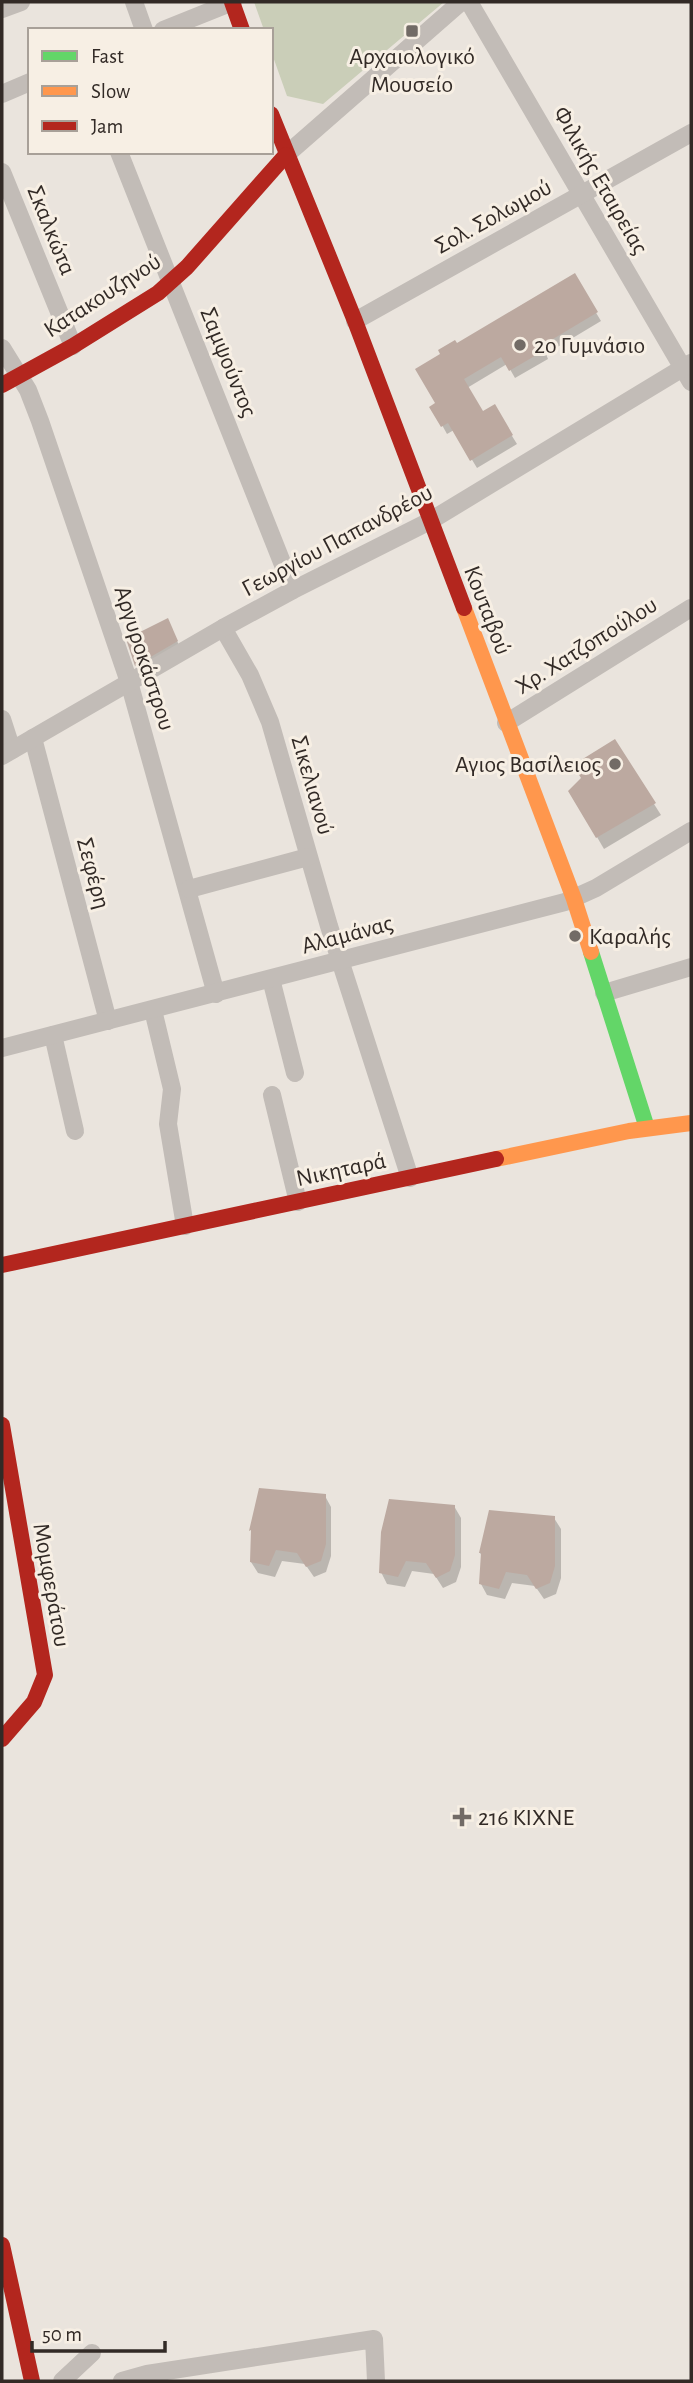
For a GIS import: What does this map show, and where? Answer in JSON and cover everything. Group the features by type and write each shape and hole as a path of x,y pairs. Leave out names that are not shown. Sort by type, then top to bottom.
{"street":[{"path":"2,9 21,2"},
{"path":"134,2 143,28"},
{"path":"168,28 233,2 241,28"},
{"name":"Κατακουζηνού","path":"2,385 141,305 171,281 187,267 286,155 461,2"},
{"name":"Φιλικής Εταιρείας","path":"469,2 581,194 689,371"},
{"path":"2,94 28,83"},
{"name":"Κουταβού","path":"273,119 355,321 574,899 647,1128"},
{"name":"Σολ. Σολωμού","path":"355,321 691,133"},
{"name":"Σαμψούντος","path":"120,154 293,590"},
{"name":"Σκαλκώτα","path":"2,172 73,346"},
{"name":"Αργυροκάστρου","path":"2,348 19,376 40,421 129,682 216,993"},
{"name":"Γεωργίου Παπανδρέου","path":"7,753 223,628 430,521 689,371"},
{"name":"Χρ. Χατζοπούλου","path":"506,723 691,608"},
{"name":"Σικελιανού","path":"223,628 250,675 270,722 340,961 411,1178"},
{"path":"2,719 7,753"},
{"name":"Σεφέρη","path":"33,738 108,1021"},
{"name":"Αλαμάνας","path":"2,1048 574,899 691,831"},
{"path":"188,889 309,857"},
{"path":"604,993 691,967"},
{"path":"271,979 295,1073"},
{"path":"153,1010 172,1090 168,1124 186,1226"},
{"path":"53,1035 75,1131"},
{"path":"272,1094 298,1202"},
{"name":"Νικηταρά","path":"2,1265 647,1128 691,1123"},
{"name":"Μομφεράτου","path":"2,1425 45,1675 43,1687 36,1699 2,1740"},
{"path":"2,2245 32,2381"},
{"path":"122,2381 374,2339 376,2381"},
{"path":"62,2381 92,2353"}],"green space":[{"path":"254,2 444,2 323,104 287,96 273,57 273,28 263,28"}],"building":[{"path":"575,273 598,312 543,345 545,350 509,371 501,357 464,379 483,411 495,404 513,435 470,461 448,423 441,427 429,407 435,403 415,369 440,354 438,350 455,340 457,343"},
{"path":"168,618 178,641 135,666 126,639"},
{"path":"615,739 656,803 596,838 568,791 581,778 573,765"},
{"path":"259,1488 326,1494 326,1544 321,1561 306,1567 297,1553 276,1550 269,1566 250,1562 251,1530 249,1531"},
{"path":"389,1499 455,1505 455,1555 450,1571 436,1578 426,1563 406,1561 398,1577 379,1573 381,1532"},
{"path":"489,1510 555,1516 555,1566 550,1583 536,1589 527,1575 506,1572 499,1589 479,1584 479,1553"}],"traffic: fast":[{"path":"591,952 647,1128"}],"traffic: slow":[{"path":"464,608 574,899 591,952"},
{"path":"496,1159 629,1131 691,1123"}],"traffic: jam":[{"path":"232,2 241,28"},
{"path":"273,119 355,321 464,608"},
{"path":"2,385 73,346 158,293 187,267 286,155"},
{"path":"2,1265 496,1159"},
{"path":"2,1425 45,1675 34,1702 2,1739"},
{"path":"2,2245 32,2381"}],"place":[{"name":"Αρχαιολογικό Μουσείο","path":"412,31"},
{"name":"2ο Γυμνάσιο","path":"520,345"},
{"name":"Αγιος Βασίλειος","path":"615,764"},
{"name":"Καραλής","path":"575,936"},
{"name":"216 ΚΙΧΝΕ","path":"462,1817"}]}
